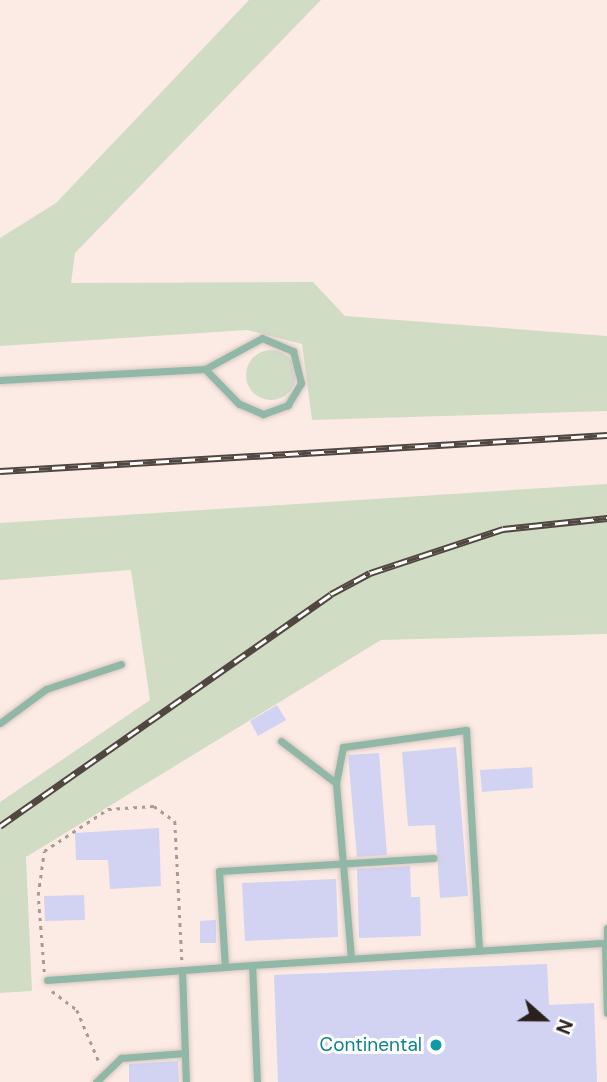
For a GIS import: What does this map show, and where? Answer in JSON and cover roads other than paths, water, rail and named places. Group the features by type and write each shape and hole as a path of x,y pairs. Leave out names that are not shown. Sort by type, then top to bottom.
{"lane":[{"path":"0,380 205,369 246,343 270,338 298,358 301,383 288,405 263,414 239,404 205,369"},
{"path":"0,723 46,689 121,664"},
{"path":"351,958 336,783 343,747 466,730 479,951"},
{"path":"281,741 336,783"},
{"path":"225,967 219,871 434,858"},
{"path":"607,928 607,1013"},
{"path":"47,980 606,942"},
{"path":"252,965 257,1082"},
{"path":"182,970 186,1082"},
{"path":"96,1082 103,1069 121,1058 185,1053"}],"railway":[{"path":"0,471 607,435"},
{"path":"0,826 331,594 370,573 503,529 607,518"}],"place":[{"name":"Continental","path":"436,1045"}]}
